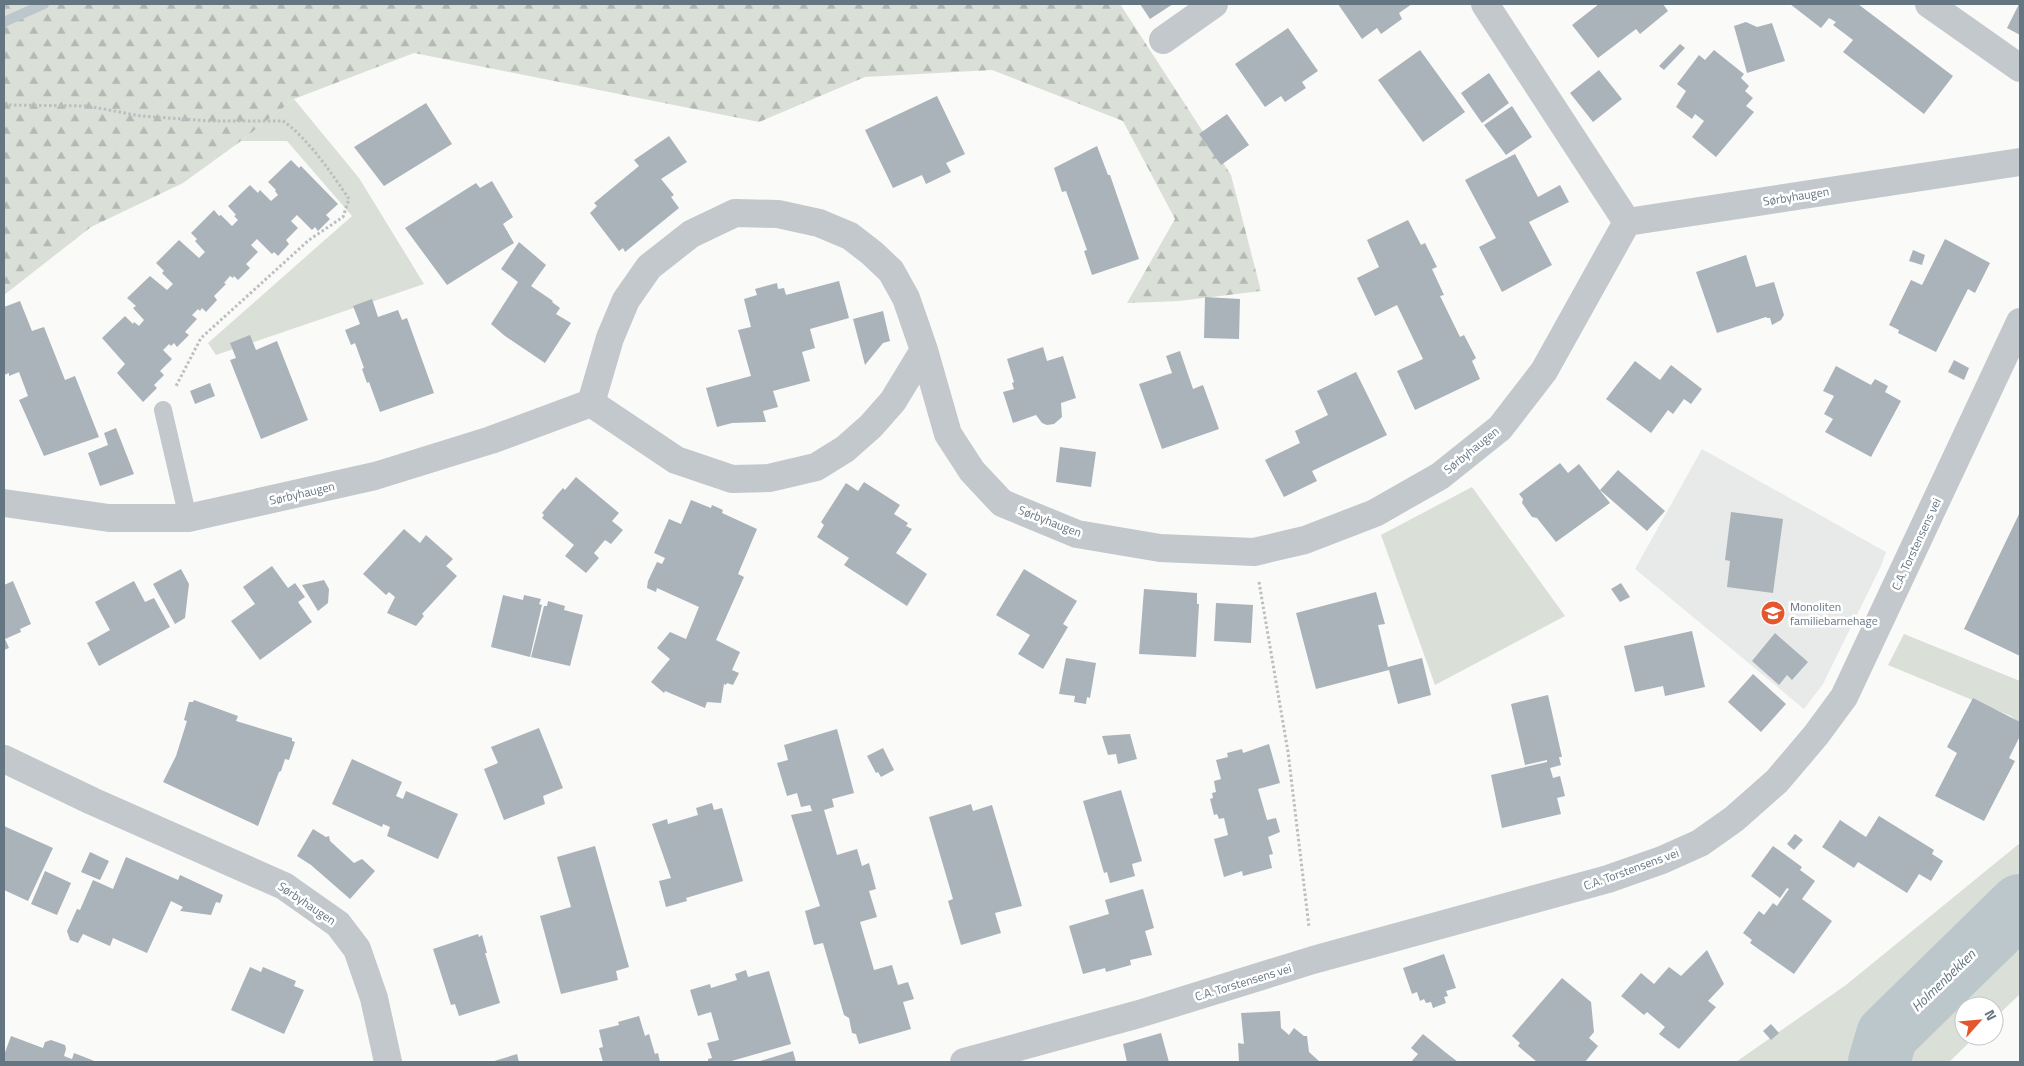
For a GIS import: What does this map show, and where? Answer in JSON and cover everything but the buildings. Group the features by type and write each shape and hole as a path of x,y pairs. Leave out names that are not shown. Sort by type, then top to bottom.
{"street":[{"path":"1162,40 1214,4"},
{"path":"1485,4 1626,222"},
{"path":"1929,4 2020,68"},
{"name":"Sørbyhaugen","path":"4,503 109,518 188,518 374,476 491,440 591,403 610,338 626,300 649,267 691,234 735,214 778,214 820,223 850,236 891,271 906,298 924,350 948,434 972,471 1002,503 1077,534 1160,548 1254,552 1305,540 1375,513 1440,476 1500,428 1544,370 1626,222 2020,162"},
{"name":"C.A. Torstensens vei","path":"964,1062 1139,1014 1313,960 1608,879 1662,860 1700,843 1734,819 1777,781 1816,735 1844,697 2020,322"},
{"path":"591,403 676,460 732,479 769,478 816,467 845,449 871,426 893,402 924,350"},
{"name":"Sørbyhaugen","path":"4,759 92,801 284,886 338,924 357,949 374,998 388,1062"}],"lane":[{"path":"163,410 188,518"}],"path":[{"path":"4,105 87,106 142,116 210,121 283,121 300,136 349,199 343,217 309,240 201,338 163,410"},
{"path":"1254,552 1288,752 1313,960"}],"shaded area":[{"name":"Monoliten familiebarnehage","path":"1702,449 1886,552 1881,566 1823,684 1804,709 1635,569"}],"green space":[{"path":"4,4 1120,4 1231,175 1261,291 1179,301 1127,303 1175,219 1123,121 992,70 865,77 759,122 414,53 294,99 241,141 183,183 91,227 4,295"},
{"path":"294,99 359,178 424,284 216,355 208,343 352,216 287,141 241,141"},
{"path":"1472,487 1565,616 1435,685 1381,535"},
{"path":"1904,634 2020,681 2020,724 2011,716 1888,665"},
{"path":"2020,843 2020,994 2004,1009 2004,996 1954,996 1954,1046 1966,1046 1949,1062 1736,1062 1846,985"}],"waterway":[{"path":"4,22 44,4"},
{"name":"Holmenbekken","path":"1879,1062 1887,1035 2020,905"}],"place":[{"name":"Monoliten familiebarnehage","path":"1773,613"}]}
